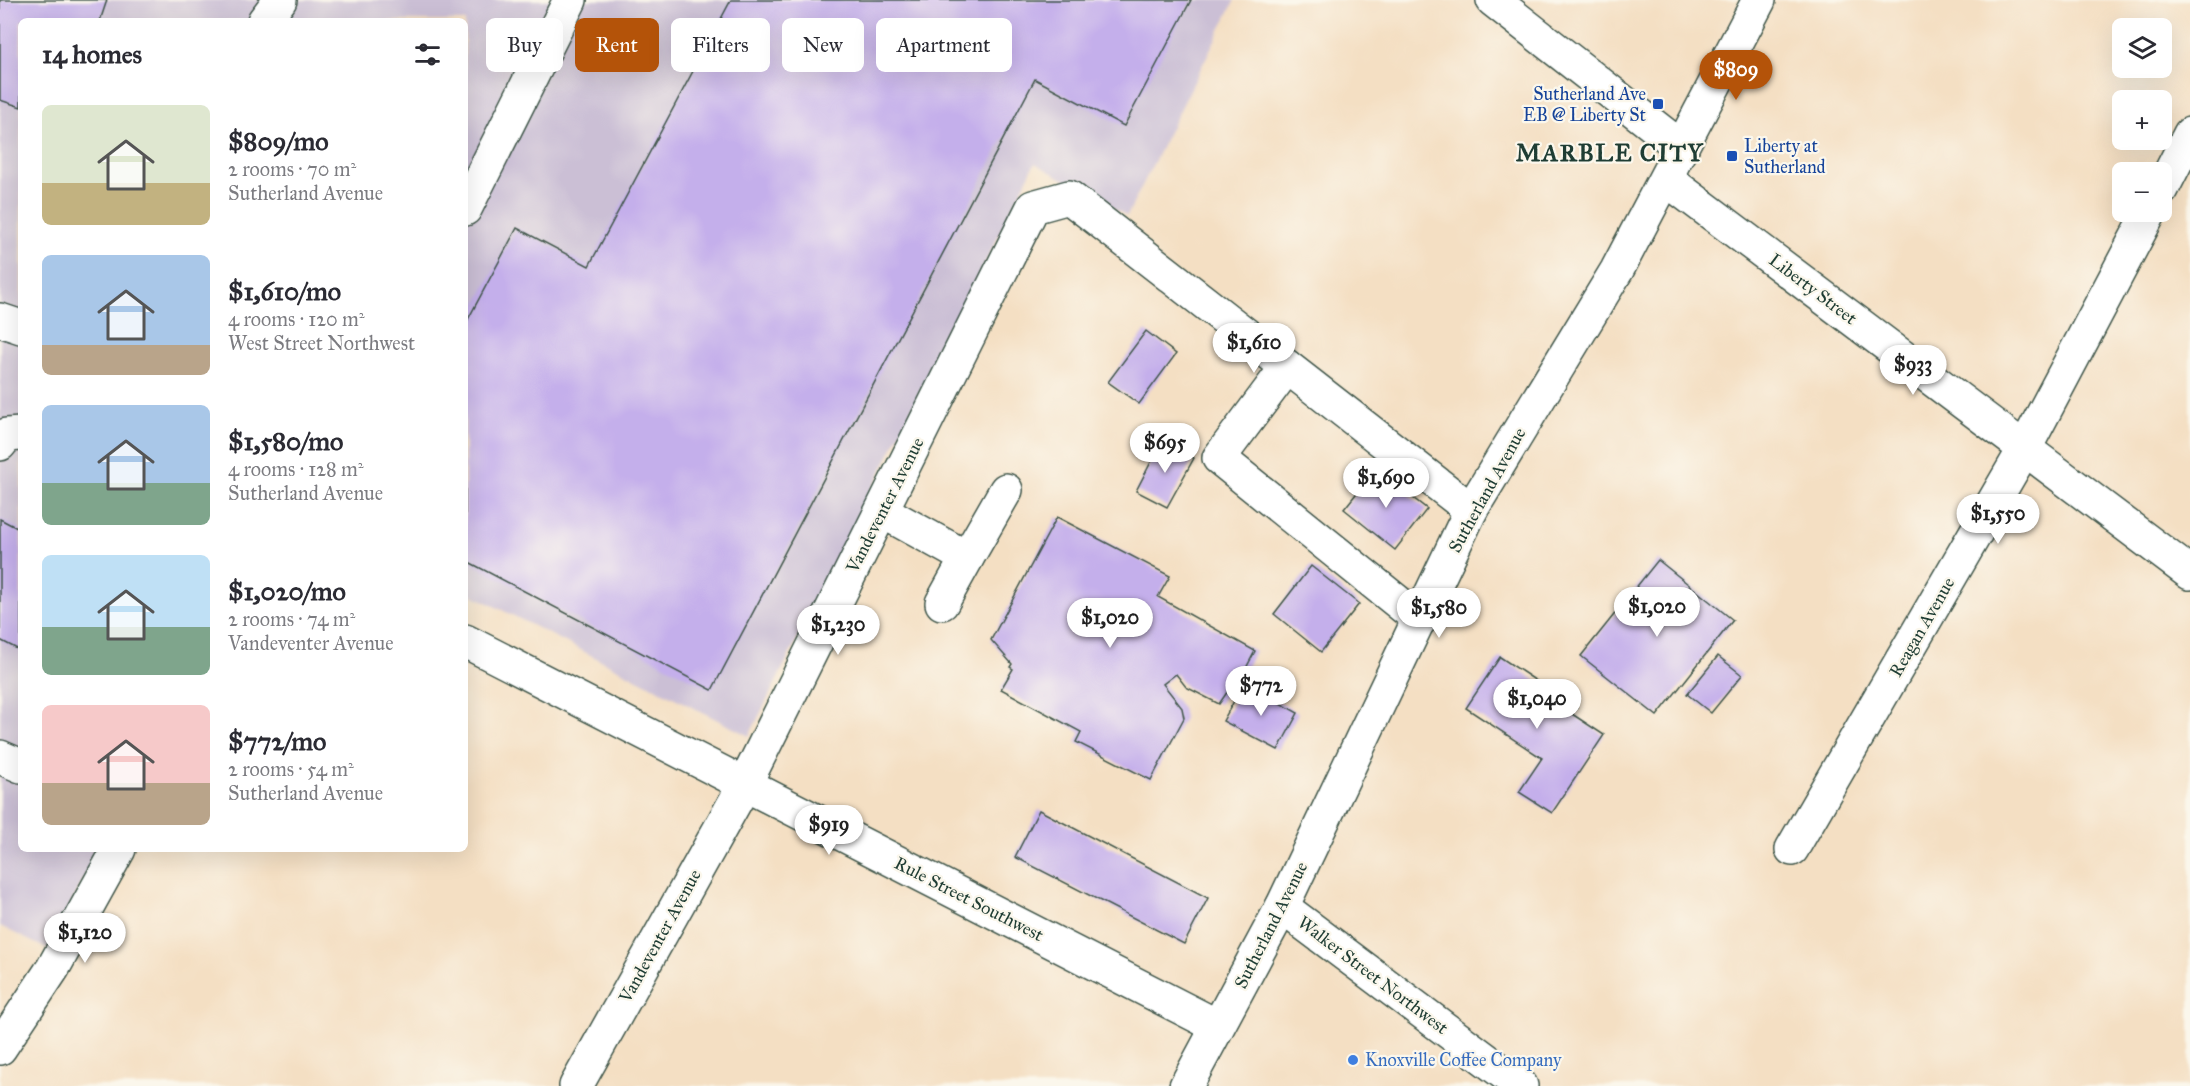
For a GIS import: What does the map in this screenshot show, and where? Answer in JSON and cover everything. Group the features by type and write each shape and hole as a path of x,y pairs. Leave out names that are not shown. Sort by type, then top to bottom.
{"street":[{"path":"266,18 280,0"},
{"path":"468,203 570,0"},
{"path":"1493,0 1682,148"},
{"name":"Sutherland Avenue","path":"1186,1086 1282,907 1472,510 1617,270 1759,0"},
{"path":"2172,169 2190,134"},
{"name":"Liberty Street","path":"1666,179 2190,573"},
{"name":"Vandeventer Avenue","path":"576,1086 745,784 1034,207 1069,197 1287,367"},
{"name":"Reagan Avenue","path":"1792,849 2025,448 2145,222"},
{"path":"0,320 18,326"},
{"path":"1420,620 1219,458 1287,367 1472,510"},
{"path":"0,444 7,435 18,434"},
{"path":"942,603 1006,490"},
{"path":"882,511 967,558"},
{"name":"Rule Street Southwest","path":"468,643 1217,1026"},
{"path":"0,757 18,765"},
{"path":"0,1048 53,968 117,852"},
{"name":"Walker Street Northwest","path":"1282,907 1521,1086"}],"shaded area":[{"path":"0,0 1235,0 1127,216 1035,163 749,736 468,593 468,18 18,18 18,852 97,852 49,950 0,926"}],"building":[{"path":"0,0 107,0 101,18 18,18 18,106 0,100"},
{"path":"731,0 1191,0 1124,126 1035,79 712,690 468,562 468,319 517,228 589,266 693,72 770,72 770,18 721,18"},
{"path":"1146,331 1176,354 1139,404 1108,382"},
{"path":"1162,441 1194,458 1167,507 1136,491"},
{"path":"1376,469 1427,509 1395,550 1344,509"},
{"path":"1057,517 1170,576 1158,597 1255,651 1233,693 1228,691 1219,704 1186,687 1176,674 1163,684 1182,708 1184,718 1151,780 1076,742 1081,732 1001,689 1013,669 1010,667 1012,664 991,640"},
{"path":"0,519 18,528 18,649 0,640"},
{"path":"1658,560 1733,620 1657,716 1581,656"},
{"path":"1311,566 1359,604 1321,652 1274,614"},
{"path":"1718,656 1742,675 1711,713 1687,694"},
{"path":"1500,657 1577,708 1572,714 1604,735 1552,813 1519,792 1542,758 1466,708"},
{"path":"1244,683 1298,713 1278,750 1223,721"},
{"path":"1039,810 1208,898 1184,944 1015,857"}],"place":[{"name":"Sutherland Ave EB @ Liberty St","path":"1658,104"},
{"name":"Liberty at Sutherland","path":"1732,156"},
{"name":"Knoxville Coffee Company","path":"1353,1060"}],"district":[{"name":"MARBLE CITY","path":"1610,153"}]}
